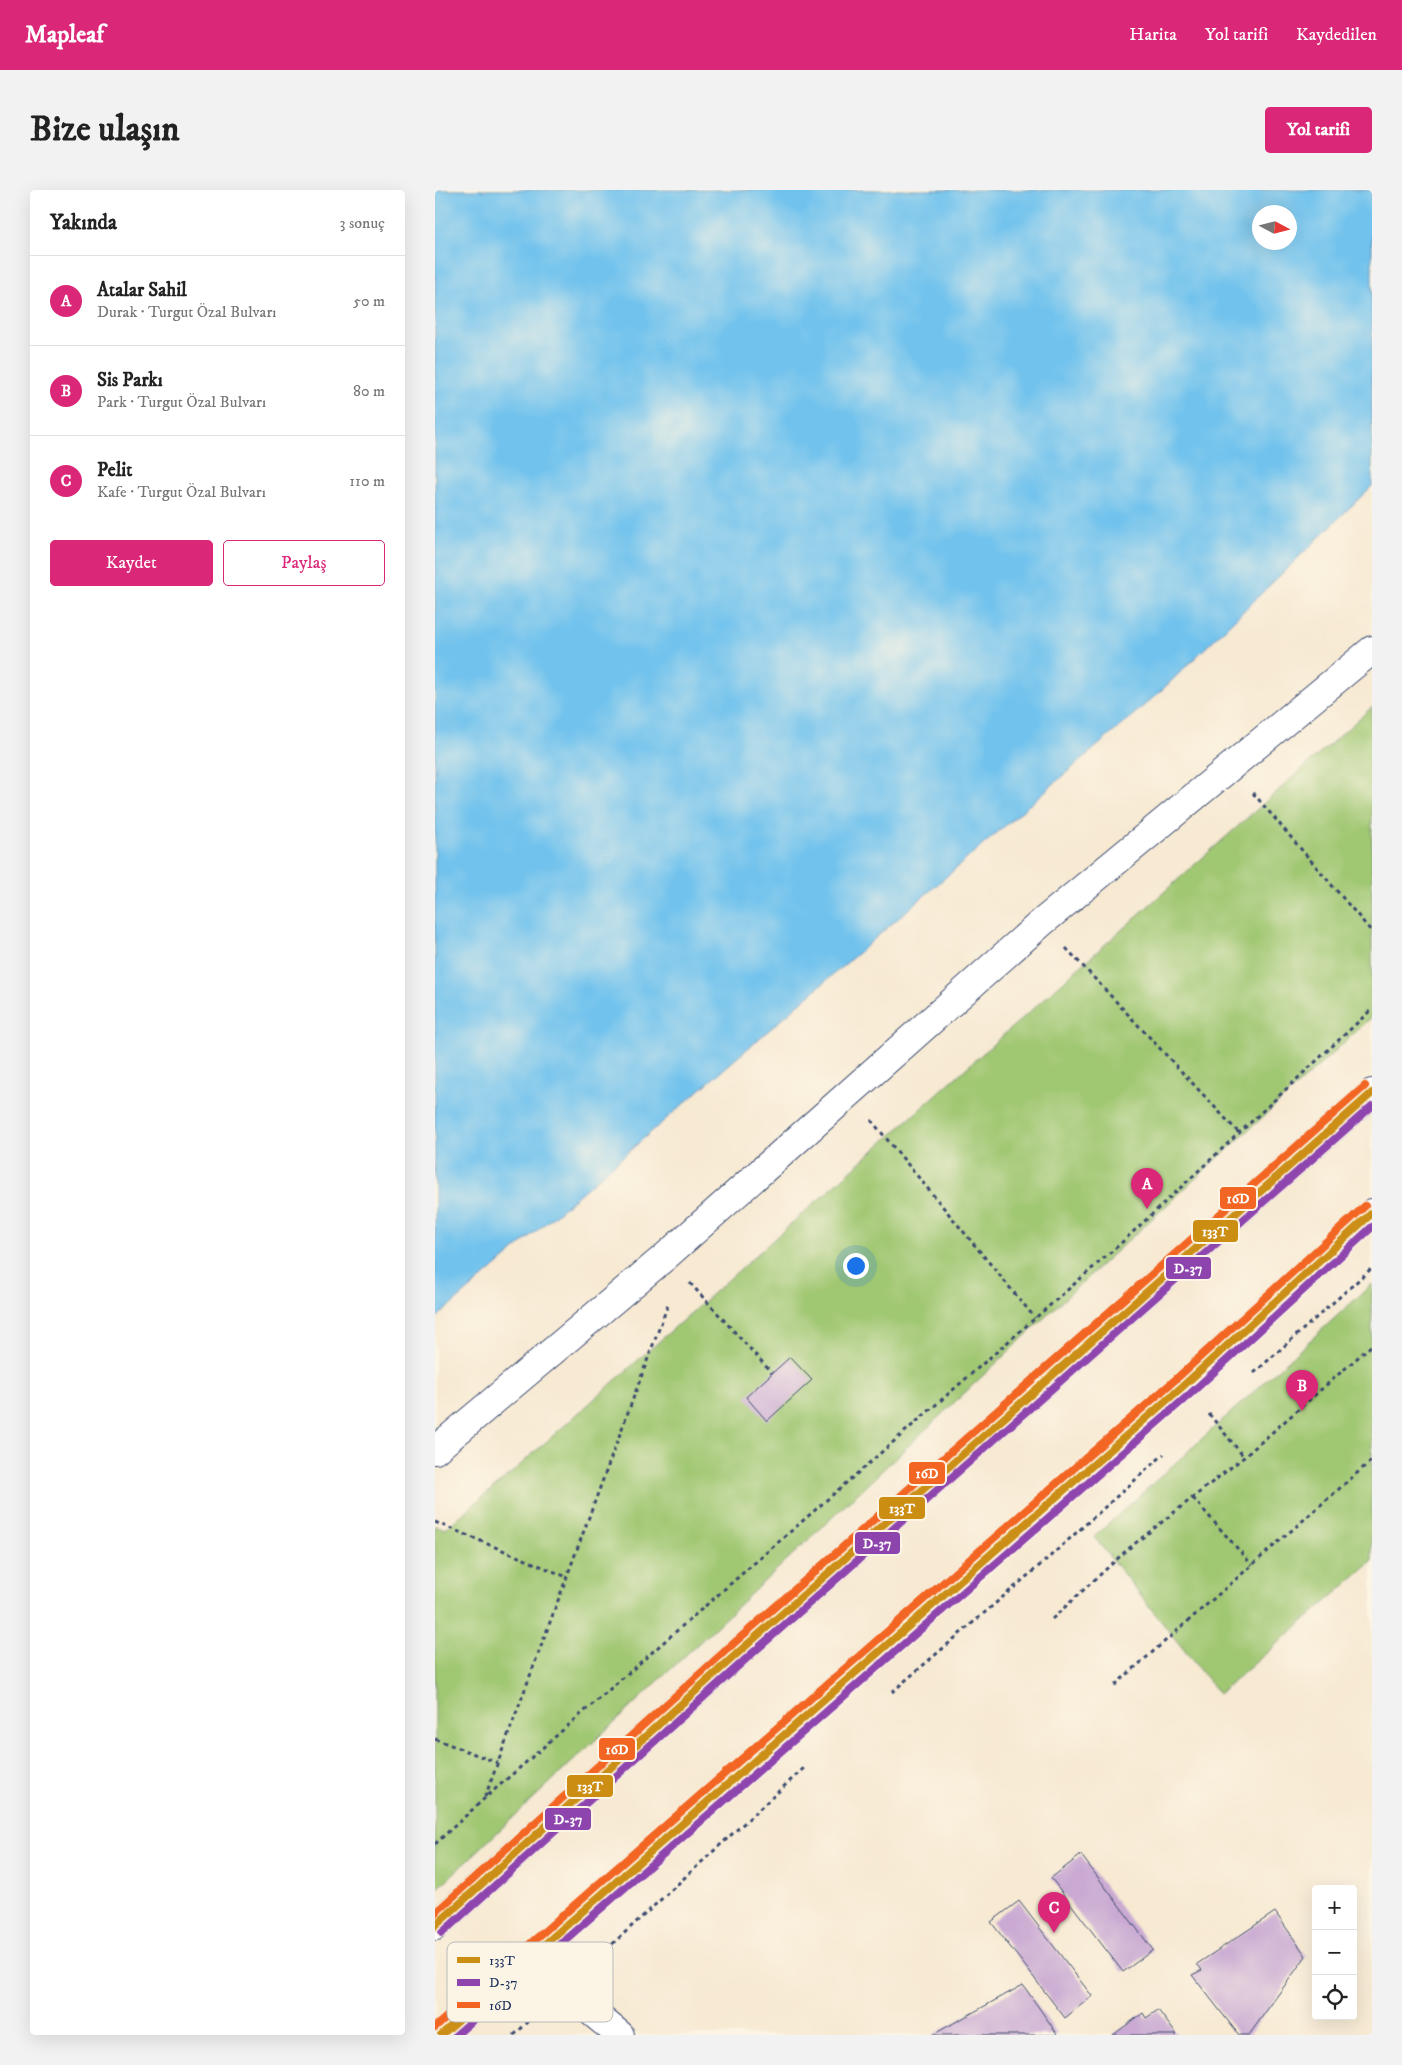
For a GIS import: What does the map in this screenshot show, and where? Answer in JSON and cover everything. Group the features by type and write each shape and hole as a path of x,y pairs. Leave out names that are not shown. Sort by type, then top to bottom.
{"main road":[{"path":"435,1450 666,1256 1040,924 1372,650"},
{"path":"435,1926 741,1651 1372,1093"},
{"path":"547,1942 1183,1386 1372,1213"},
{"path":"441,2035 456,2022"},
{"path":"604,2022 620,2035"}],"path":[{"path":"1230,766 1372,932"},
{"path":"1040,924 1060,942 1239,1133"},
{"path":"435,1844 485,1798 1119,1245 1372,1010"},
{"path":"848,1094 866,1113 1035,1318"},
{"path":"1253,1374 1372,1268"},
{"path":"687,1279 772,1374"},
{"path":"485,1798 670,1300"},
{"path":"1052,1619 1128,1549 1244,1458 1372,1345"},
{"path":"1202,1420 1216,1407"},
{"path":"1209,1414 1244,1458"},
{"path":"890,1694 1046,1560 1166,1452"},
{"path":"1115,1685 1372,1460"},
{"path":"1193,1498 1252,1565"},
{"path":"435,1522 567,1577"},
{"path":"435,1739 498,1763"},
{"path":"613,1944 808,1765"},
{"path":"514,2035 528,2022"}],"green space":[{"path":"1372,707 1372,1017 1075,1289 435,1891 435,1525 445,1529 510,1474"},
{"path":"1372,1284 1372,1562 1219,1694 1094,1537"}],"water":[{"path":"435,190 1372,190 1372,486 1162,690 435,1319"}],"building":[{"path":"790,1357 812,1380 767,1421 746,1397"},
{"path":"1081,1855 1153,1950 1123,1972 1051,1878"},
{"path":"1019,1901 1092,1996 1065,2018 991,1922"},
{"path":"1275,1912 1306,1956 1249,2035 1239,2035 1192,1975 1202,1970 1197,1964"},
{"path":"1023,1985 1058,2035 932,2035"},
{"path":"1158,2010 1177,2035 1113,2035 1143,2013 1146,2018"}],"transit line":[{"name":"16D","path":"435,1913 733,1644 1365,1086"},
{"name":"133T","path":"435,1926 740,1651 1372,1093"},
{"name":"D-37","path":"442,1933 747,1658 1372,1106"},
{"name":"16D","path":"532,1942 1176,1379 1365,1206"},
{"name":"133T","path":"547,1942 1183,1386 1372,1213"},
{"name":"D-37","path":"562,1942 1190,1394 1372,1227"},
{"name":"16D","path":"435,2027 447,2017"},
{"name":"133T","path":"441,2035 456,2022"},
{"name":"D-37","path":"456,2035 471,2022"}],"place":[{"name":"Atalar Sahil","path":"1147,1209"},
{"name":"Sis Parkı","path":"1302,1411"},
{"name":"Pelit","path":"1054,1933"}]}
